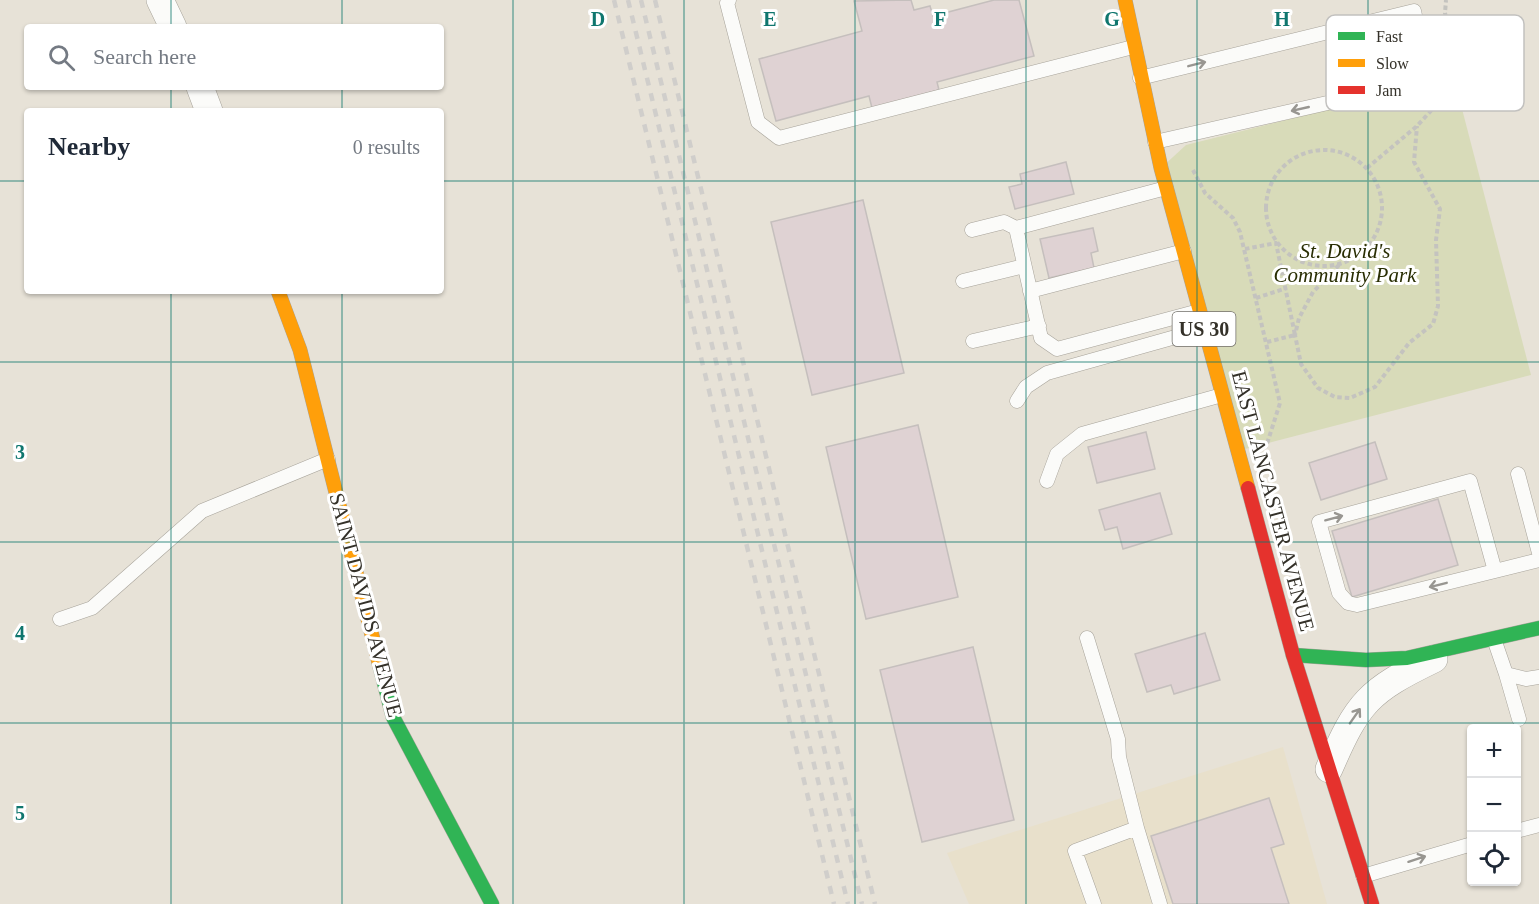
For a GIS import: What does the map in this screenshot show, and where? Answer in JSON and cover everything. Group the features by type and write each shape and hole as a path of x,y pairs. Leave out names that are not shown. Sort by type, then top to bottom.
{"main road":[{"name":"EAST LANCASTER AVENUE","path":"1125,0 1133,46 1166,188 1244,477 1293,655 1372,904"},
{"name":"SAINT DAVIDS AVENUE","path":"279,294 300,350 393,717 492,904"},
{"path":"1293,655 1366,660 1407,658 1456,649 1539,628"}],"street":[{"path":"160,0 172,24"},
{"path":"201,90 208,108"},
{"path":"1329,769 1347,727 1370,696 1391,680 1456,649"}],"lane":[{"path":"729,0 727,3 758,122 779,138 1133,46"},
{"path":"1398,15 1414,11 1415,15"},
{"path":"1140,78 1326,33"},
{"path":"1155,142 1326,103"},
{"path":"972,230 1004,222 1016,228 1166,188"},
{"path":"1016,228 1041,338 1057,349 1199,311"},
{"path":"1030,291 1184,251"},
{"path":"963,281 1024,266"},
{"path":"973,341 1039,326"},
{"path":"1017,401 1026,387 1047,373 1204,329"},
{"path":"1047,481 1057,454 1082,434 1222,395"},
{"path":"60,620 92,608 202,511 328,459"},
{"path":"1518,474 1539,553"},
{"path":"1495,571 1470,481 1319,522 1339,593 1348,603 1357,605 1495,571 1539,560"},
{"path":"1087,638 1118,738 1119,758 1160,904"},
{"path":"1494,639 1519,719"},
{"path":"1506,674 1526,679 1539,677"},
{"path":"1521,830 1539,825"},
{"path":"1094,904 1076,851 1137,828"},
{"path":"1363,876 1467,845"}],"path":[{"path":"1295,335 1299,318 1313,292 1339,266 1363,252 1379,231 1383,210 1380,190 1367,168 1355,158 1333,150 1308,151 1288,161 1272,181 1265,204 1268,226 1276,243 1287,288 1295,335 1301,364 1318,388 1335,397 1350,398 1375,387 1409,344 1433,324 1438,306 1436,240 1440,209 1414,162 1417,126"},
{"path":"1178,137 1186,145 1192,168 1204,193 1233,218 1244,250 1280,403 1264,450 1244,477"},
{"path":"1244,250 1276,243"},
{"path":"1276,243 1299,261 1319,267 1339,266"},
{"path":"1256,298 1287,288"},
{"path":"1267,342 1295,335"}],"shaded area":[{"path":"1283,747 1327,904 969,904 947,853"}],"green space":[{"name":"St. David's Community Park","path":"1326,110 1463,111 1531,375 1237,451 1161,168 1186,145"}],"building":[{"path":"911,0 914,10 930,6 933,16 994,0 1019,0 1034,56 937,82 939,90 872,108 869,96 776,121 759,59 862,31 854,1"},
{"path":"1066,162 1074,194 1015,209 1009,187 1022,184 1020,174"},
{"path":"863,200 904,373 812,395 771,222"},
{"path":"1093,228 1098,251 1091,253 1094,268 1049,278 1040,239"},
{"path":"918,425 958,597 866,619 826,447"},
{"path":"1146,432 1155,469 1097,483 1088,447"},
{"path":"1375,442 1387,479 1321,500 1309,463"},
{"path":"1160,493 1172,534 1123,549 1117,527 1105,530 1099,510"},
{"path":"1438,499 1458,565 1352,597 1332,531"},
{"path":"1205,633 1220,680 1174,694 1171,685 1147,692 1135,654"},
{"path":"973,647 1014,820 922,842 880,670"},
{"path":"1269,798 1284,844 1271,848 1289,904 1173,904 1151,836"}],"railway":[{"path":"614,0 834,904"},
{"path":"628,0 848,904"},
{"path":"641,0 862,904"},
{"path":"655,0 875,904"}],"traffic: fast":[{"path":"1293,655 1366,660 1407,658 1539,628"},
{"path":"380,667 393,717 492,904"}],"traffic: slow":[{"path":"1125,0 1161,168 1248,488"},
{"path":"279,294 300,350 380,667"}],"traffic: jam":[{"path":"1248,488 1293,655 1372,904"}]}
